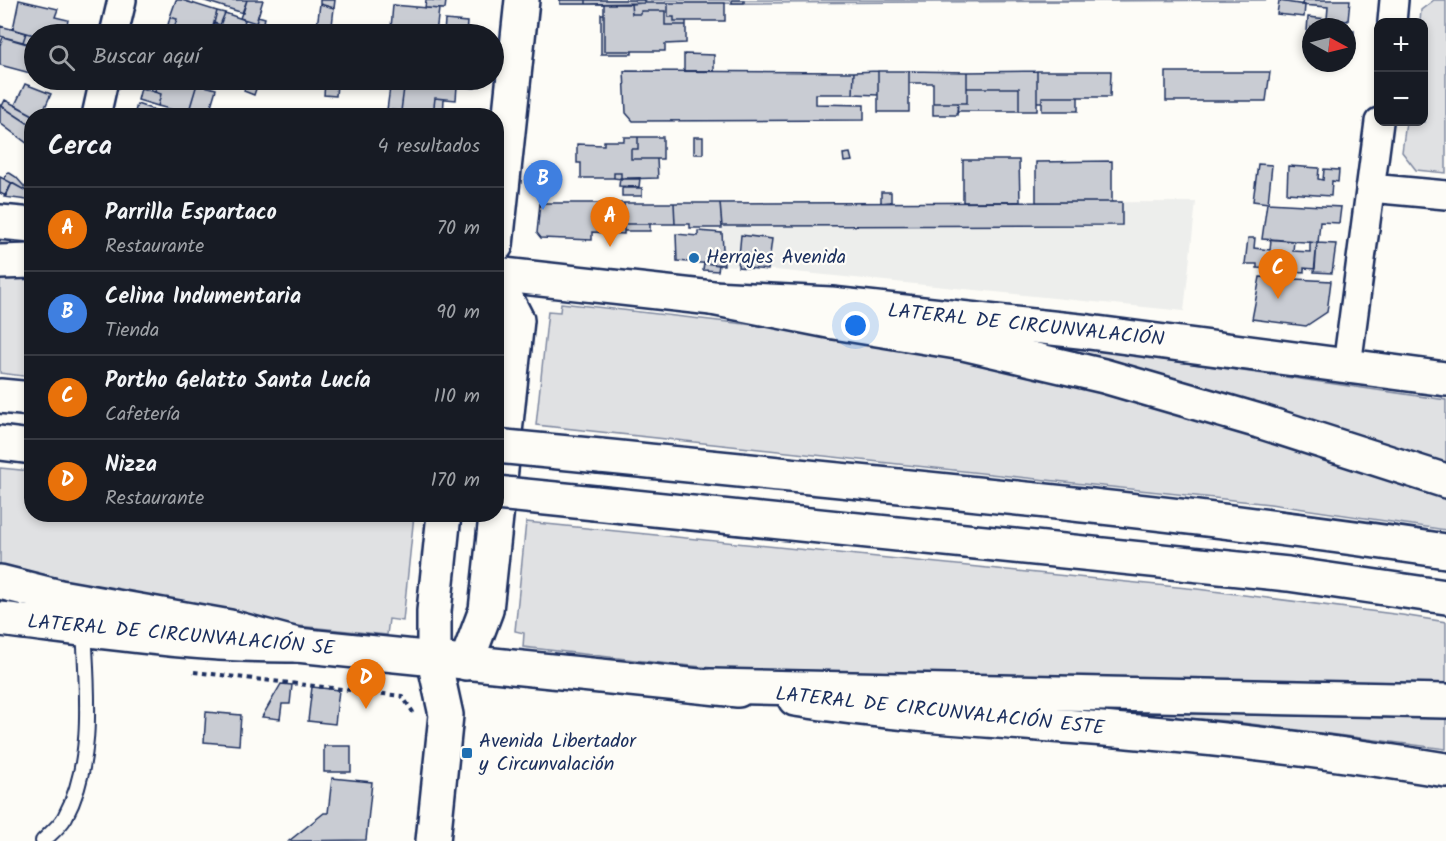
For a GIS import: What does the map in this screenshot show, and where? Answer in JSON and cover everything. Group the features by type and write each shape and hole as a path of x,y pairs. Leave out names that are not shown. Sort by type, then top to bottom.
{"main road":[{"path":"504,170 522,0"},
{"path":"0,222 24,224"},
{"path":"0,262 24,261"},
{"name":"LATERAL DE CIRCUNVALACIÓN","path":"504,275 712,298 831,304 1077,330 1446,380"},
{"path":"504,295 517,320 504,442"},
{"path":"712,298 834,322 963,343 1104,376 1259,421 1446,481"},
{"path":"0,396 24,398"},
{"path":"0,443 24,446"},
{"path":"504,447 1137,512 1352,537 1446,551"},
{"path":"504,494 1288,574 1446,597"},
{"path":"433,841 430,714 434,660 434,611 443,522"},
{"path":"430,714 466,663 486,610 495,522"},
{"path":"0,582 60,597 230,627 297,645"},
{"name":"LATERAL DE CIRCUNVALACIÓN SE","path":"0,619 128,635 250,646 297,645 434,660"},
{"name":"LATERAL DE CIRCUNVALACIÓN ESTE","path":"434,660 710,686 861,708 1030,724 1148,732 1290,747 1446,770"},
{"path":"710,686 1446,701"}],"street":[{"path":"116,24 122,0"},
{"path":"1392,18 1394,0"},
{"path":"98,108 102,90"},
{"path":"1347,366 1378,126"},
{"path":"1370,188 1446,195"}],"lane":[{"path":"43,841 64,820 77,790 87,710 84,630"}],"path":[{"path":"186,671 402,696 430,714"}],"shaded area":[{"path":"560,0 1267,0 560,4"},
{"path":"1434,0 1446,0 1446,173 1416,170 1402,152 1405,126 1428,126 1428,18 1420,18 1421,10"},
{"path":"1196,202 1184,311 724,265 720,203"},
{"path":"0,234 24,236 24,251 0,251"},
{"path":"24,270 24,376 0,373 0,272"},
{"path":"561,303 895,341 1060,374 1446,491 1446,530 1270,504 536,425 548,311 560,312"},
{"path":"942,328 1446,400 1446,463 1244,399 1140,369"},
{"path":"0,468 24,470 24,522 413,522 403,621 389,619 387,635 239,620 0,575"},
{"path":"526,522 1197,589 1446,622 1446,692 798,676 523,647 524,633 515,631"},
{"path":"1012,706 1446,719 1446,749 1228,721"}],"building":[{"path":"19,0 58,9 55,17 68,20 67,24 24,24 24,32 13,29"},
{"path":"176,0 217,11 214,24 175,24 177,19 170,17"},
{"path":"202,0 247,0 243,13"},
{"path":"247,0 263,0 256,23 240,18"},
{"path":"320,0 335,0 334,8 320,4"},
{"path":"426,0 446,1 445,9 425,8"},
{"path":"560,0 586,0 586,4 560,4"},
{"path":"586,0 644,0 644,3 586,4"},
{"path":"732,0 744,0 744,3 732,3"},
{"path":"1303,0 1350,0 1348,18 1327,18 1328,7 1302,5"},
{"path":"1279,1 1305,5 1304,17 1277,14"},
{"path":"668,3 668,17 674,17 674,21 686,21 686,25 665,25 665,11 641,11 641,14 632,14 631,4"},
{"path":"668,3 725,3 725,21 674,21 674,17 668,17"},
{"path":"320,4 334,8 332,24 317,24"},
{"path":"604,4 631,4 632,14 641,14 641,11 665,11 665,25 686,25 686,43 665,44 665,51 604,51"},
{"path":"393,5 439,9 437,24 391,24"},
{"path":"217,11 225,13 220,24 214,23"},
{"path":"225,13 245,20 244,24 220,24"},
{"path":"601,14 604,14 604,51 632,51 632,54 601,54"},
{"path":"258,16 265,18 263,24 256,23"},
{"path":"170,17 177,19 175,24 168,24"},
{"path":"445,20 467,22 467,24 445,24"},
{"path":"0,26 24,32 23,42 0,36"},
{"path":"3,37 24,43 24,71 0,65 0,45"},
{"path":"684,54 714,55 714,71 684,71"},
{"path":"624,71 854,72 853,94 816,94 816,104 864,105 864,120 633,121 626,113"},
{"path":"878,71 909,71 909,112 878,112"},
{"path":"878,71 878,95 853,94 854,72"},
{"path":"909,71 967,72 967,103 933,103 933,83 909,83"},
{"path":"1037,71 1037,111 1019,111 1019,88 967,88 967,72"},
{"path":"1037,71 1111,71 1110,97 1042,97 1042,102 1037,102"},
{"path":"1166,72 1270,72 1266,101 1166,101"},
{"path":"24,86 24,90 41,90 51,94 45,108 24,108 24,110 15,105"},
{"path":"967,88 1019,88 1019,111 957,111 958,103 967,103"},
{"path":"140,90 161,94 158,106 138,100"},
{"path":"156,90 195,90 190,108 158,106 161,94 155,92"},
{"path":"195,90 216,90 210,108 190,108"},
{"path":"244,90 256,90 254,95"},
{"path":"324,90 336,90 336,96 324,95"},
{"path":"390,90 404,90 401,108 387,108"},
{"path":"404,90 457,90 456,100 435,98 434,108 401,108"},
{"path":"1042,97 1078,97 1078,111 1042,111"},
{"path":"435,98 444,99 443,108 434,108"},
{"path":"5,100 24,110 24,121 2,106"},
{"path":"933,103 958,103 957,115 933,115"},
{"path":"137,104 148,108 136,108"},
{"path":"0,105 24,121 24,141 0,123"},
{"path":"624,137 638,137 638,149 631,149 631,159 657,159 658,178 621,179 621,173 614,173 614,178 581,178 581,163 577,163 577,144 604,145 604,141 624,141"},
{"path":"638,137 663,137 663,159 631,159 631,149 638,149"},
{"path":"694,137 703,137 703,154 694,154"},
{"path":"850,153 852,161 844,162 843,154"},
{"path":"963,160 1019,160 1020,202 963,202"},
{"path":"1112,161 1112,202 1036,202 1036,162"},
{"path":"1258,164 1272,165 1268,203 1253,201"},
{"path":"1288,166 1319,168 1318,179 1323,180 1324,169 1339,170 1338,182 1332,181 1331,196 1287,193"},
{"path":"8,172 16,177 24,186 24,190 4,179"},
{"path":"614,173 621,173 621,179 614,178"},
{"path":"0,177 12,183 6,196 0,193"},
{"path":"620,178 640,178 639,187 619,186"},
{"path":"12,183 24,190 24,200 4,197"},
{"path":"622,188 642,188 642,196 622,196"},
{"path":"881,192 891,192 891,202 881,203"},
{"path":"1122,202 1122,225 722,226 720,203"},
{"path":"540,203 624,203 624,234 592,232 592,240 541,238 537,233"},
{"path":"624,203 674,203 675,224 624,224"},
{"path":"674,203 720,203 722,228 690,228 690,224 675,224"},
{"path":"1267,203 1341,207 1339,223 1320,222 1318,243 1262,239"},
{"path":"624,224 650,224 650,231 624,231"},
{"path":"698,231 722,233 724,265 677,261 676,234 698,236"},
{"path":"741,235 772,239 768,270 738,267"},
{"path":"1248,238 1255,238 1254,248 1270,250 1271,239 1294,241 1293,251 1310,252 1310,242 1317,243 1315,269 1304,268 1304,272 1292,271 1292,263 1269,261 1269,269 1257,268 1257,264 1245,264"},
{"path":"1317,243 1336,244 1332,273 1314,272"},
{"path":"1269,261 1292,263 1292,267 1269,265"},
{"path":"704,263 719,265 718,271 703,270"},
{"path":"1260,277 1331,281 1327,312 1306,326 1252,319"},
{"path":"281,684 292,685 290,704 282,704 280,719 262,717"},
{"path":"312,687 339,690 335,724 308,721"},
{"path":"206,712 241,715 239,745 204,742"},
{"path":"324,746 351,746 351,772 324,772"},
{"path":"332,778 372,782 366,840 289,841 324,813 328,813"}],"place":[{"name":"Celina Indumentaria","path":"543,210"},
{"name":"Parrilla Espartaco","path":"610,247"},
{"name":"Herrajes Avenida","path":"694,258"},
{"name":"Portho Gelatto Santa Lucía","path":"1278,299"},
{"name":"Nizza","path":"366,709"},
{"name":"Avenida Libertador y Circunvalación","path":"467,753"}]}
